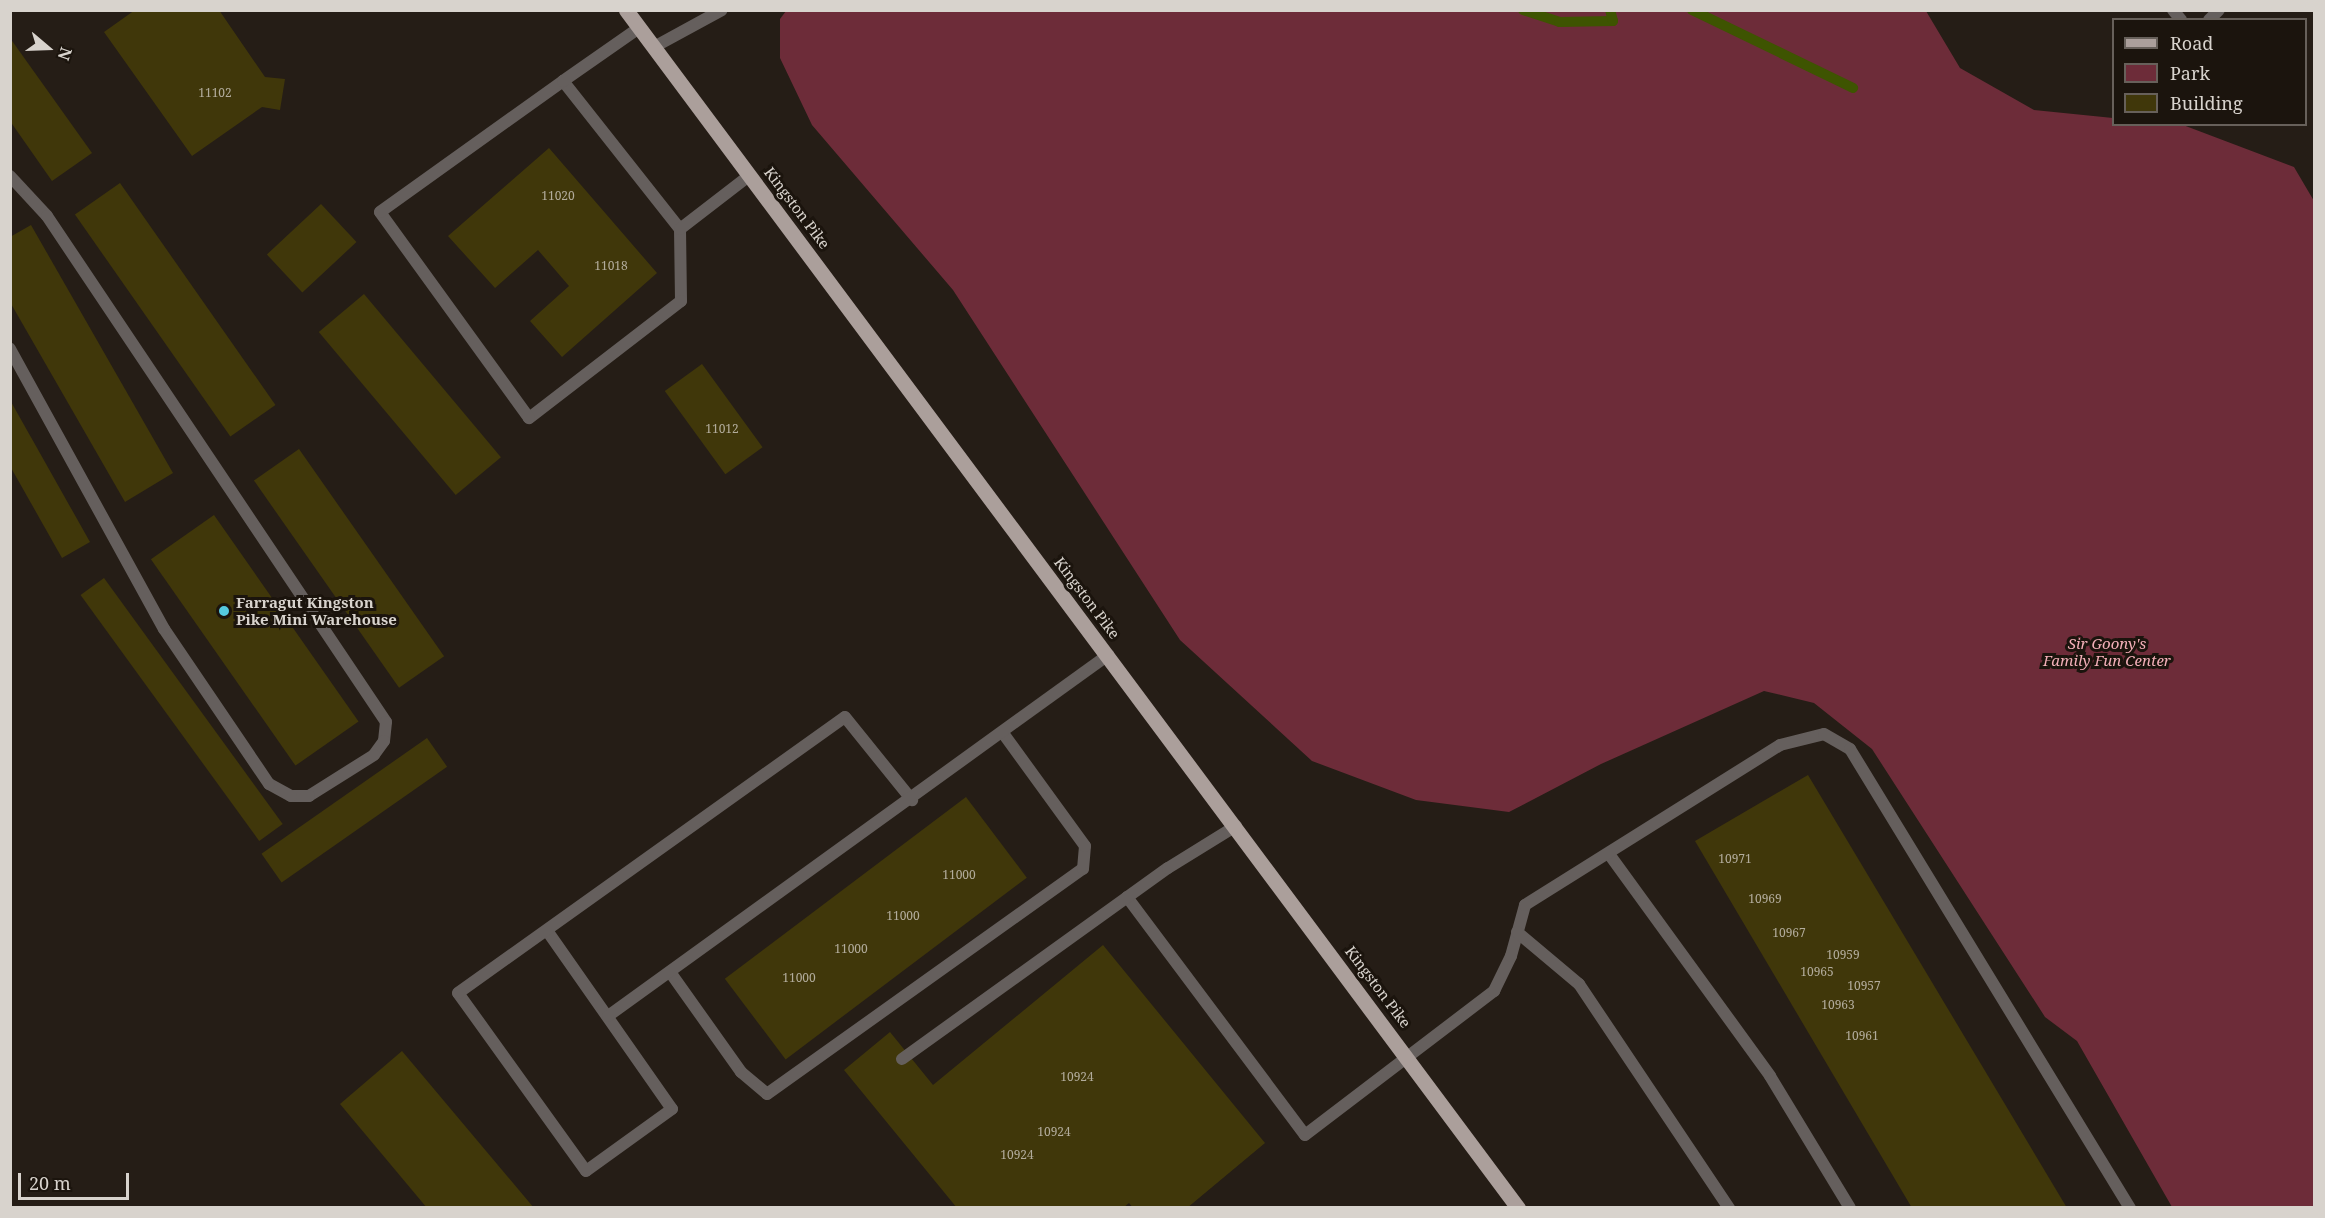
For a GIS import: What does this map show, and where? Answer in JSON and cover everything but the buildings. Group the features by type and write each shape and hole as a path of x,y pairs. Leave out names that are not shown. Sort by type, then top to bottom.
{"main road":[{"name":"Kingston Pike","path":"626,10 1407,1055 1518,1208"}],"street":[{"path":"654,47 722,10"},
{"path":"563,81 680,230 681,301 529,418 380,212 563,81 639,28"},
{"path":"680,230 750,175"},
{"path":"10,176 47,216 386,722 384,741 374,755 309,796 291,796 269,784 165,629 10,349"},
{"path":"608,1016 912,800 1108,656"},
{"path":"548,932 672,1109 586,1171 458,993 548,932 845,717 912,800"},
{"path":"670,972 741,1072 767,1094 1083,869 1085,846 1003,733"},
{"path":"1128,897 1305,1135 1407,1055 1494,991 1518,932 1525,904 1780,745 1824,734 1850,749 2130,1208"},
{"path":"902,1059 1128,897 1236,826"},
{"path":"1608,854 1770,1076 1850,1208"},
{"path":"1518,932 1579,984 1729,1208"}],"green space":[{"name":"Sir Goony's Family Fun Center","path":"786,11 1926,11 1960,68 2034,110 2112,118 2112,126 2186,126 2294,167 2314,201 2314,1207 2172,1207 2077,1041 2045,1017 1872,749 1814,703 1764,691 1601,764 1509,812 1416,800 1312,761 1180,640 953,290 812,125 780,58 780,19"}],"waterway":[{"path":"1523,10 1559,22 1613,21 1610,10"},
{"path":"1692,10 1853,88"}],"place":[{"name":"Farragut Kingston Pike Mini Warehouse","path":"224,611"}]}
